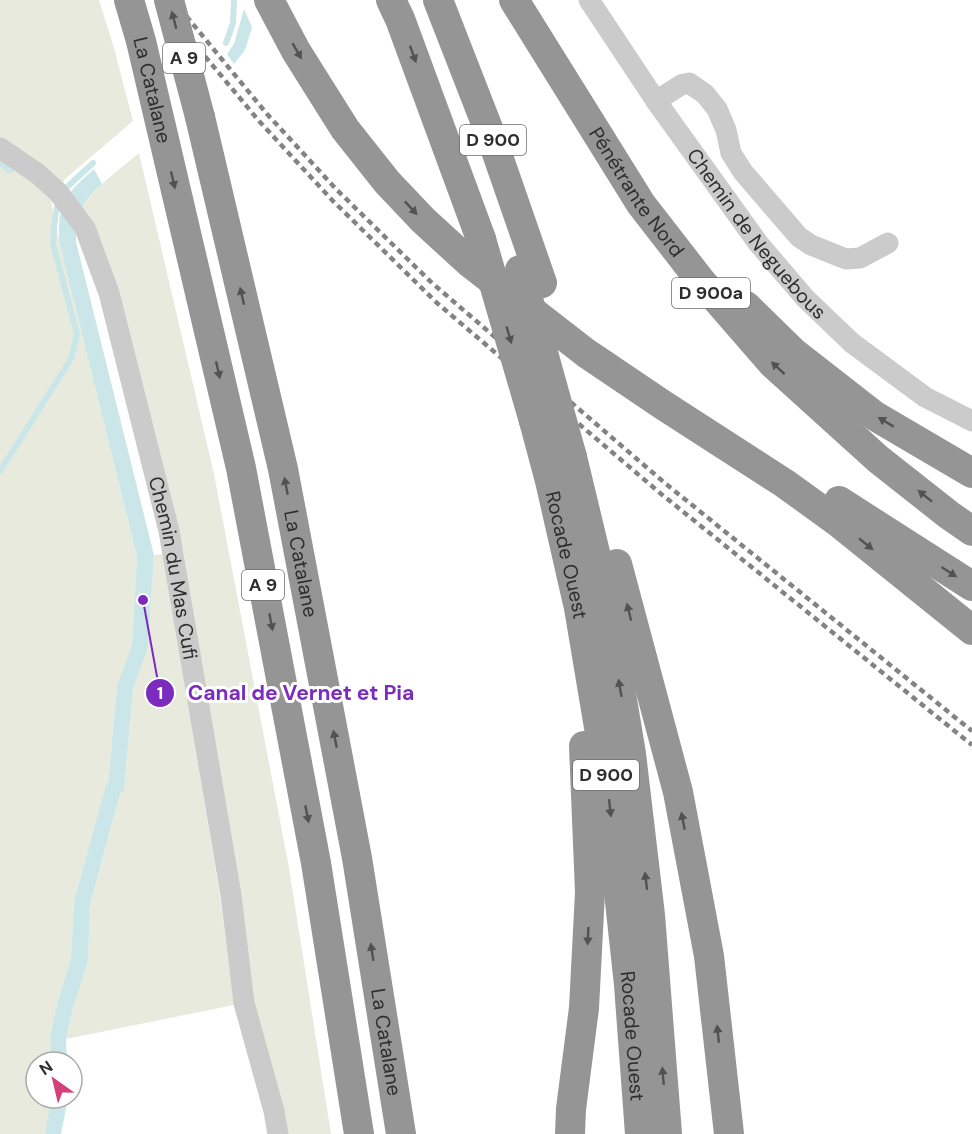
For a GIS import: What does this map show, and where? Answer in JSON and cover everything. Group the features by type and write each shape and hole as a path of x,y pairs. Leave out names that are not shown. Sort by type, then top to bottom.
{"highway":[{"name":"La Catalane","path":"129,0 141,41 241,468 316,863 359,1134"},
{"name":"La Catalane","path":"168,0 200,117 283,469 357,858 401,1134"},
{"path":"269,0 296,51 345,129 387,182 423,220 470,263 524,282 580,341 760,450 972,586"},
{"name":"Rocade Ouest","path":"392,0 481,239 550,481 579,608 605,762 629,985 640,1134"},
{"name":"Rocade Ouest","path":"422,0 477,141 582,461 631,754 650,915 668,1134"},
{"name":"D 900","path":"438,0 491,136 524,282"},
{"name":"Pénétrante Nord","path":"514,0 641,204 700,280 773,364 879,459 972,531"},
{"path":"528,0 651,199 711,272 793,352 876,416 972,473"},
{"path":"524,282 586,353 784,483 838,522 972,630"},
{"name":"D 900","path":"582,461 630,616 678,792 709,956 729,1134"},
{"name":"D 900","path":"550,481 584,742 590,892 585,1008 571,1109 570,1134"}],"street":[{"name":"Chemin de Neguebous","path":"589,0 656,101 758,243 805,297 852,343 925,397 972,421"},
{"path":"656,101 681,85 689,83 705,94 717,109 726,130 731,153 743,172 799,237 811,245 846,259 860,258 888,243"},
{"name":"Chemin du Mas Cufi","path":"0,148 38,174 58,192 85,228 110,293 169,531 231,895 244,1003 274,1111 278,1134"}],"shaded area":[{"path":"0,0 99,0 133,121 65,179 51,201 137,557 132,644 117,686 108,784 74,901 71,958 57,1004 50,1038 50,1050 24,1050 24,1110 49,1110 45,1134 0,1134"},
{"path":"139,153 214,474 289,868 331,1134 287,1134 253,1001 183,549 80,212 99,187"},
{"path":"163,554 220,896 234,1005 66,1039 88,960 90,904 120,794 124,791 133,689 148,647 154,555"}],"water":[{"path":"244,9 252,27 245,50 234,64 227,54 234,44"},
{"path":"94,169 102,184 85,203 77,225 76,242 154,555 148,647 133,689 124,791 120,794 90,904 88,961 73,1008 66,1039 66,1050 50,1050 50,1038 57,1004 71,958 74,901 108,784 117,686 132,644 137,557 59,241 62,206 74,189"},
{"path":"49,1110 66,1110 61,1134 45,1134"}],"waterway":[{"path":"226,43 233,23 234,0"},
{"path":"0,163 10,171"},
{"path":"0,471 71,359 77,334 53,244 55,218 58,202 66,188 93,163"}],"railway":[{"path":"158,0 259,121 333,201 437,303 660,493 972,745"},
{"path":"173,0 267,114 336,189 432,283 666,484 972,731"}],"place":[{"name":"Canal de Vernet et Pia","path":"143,600"}]}
